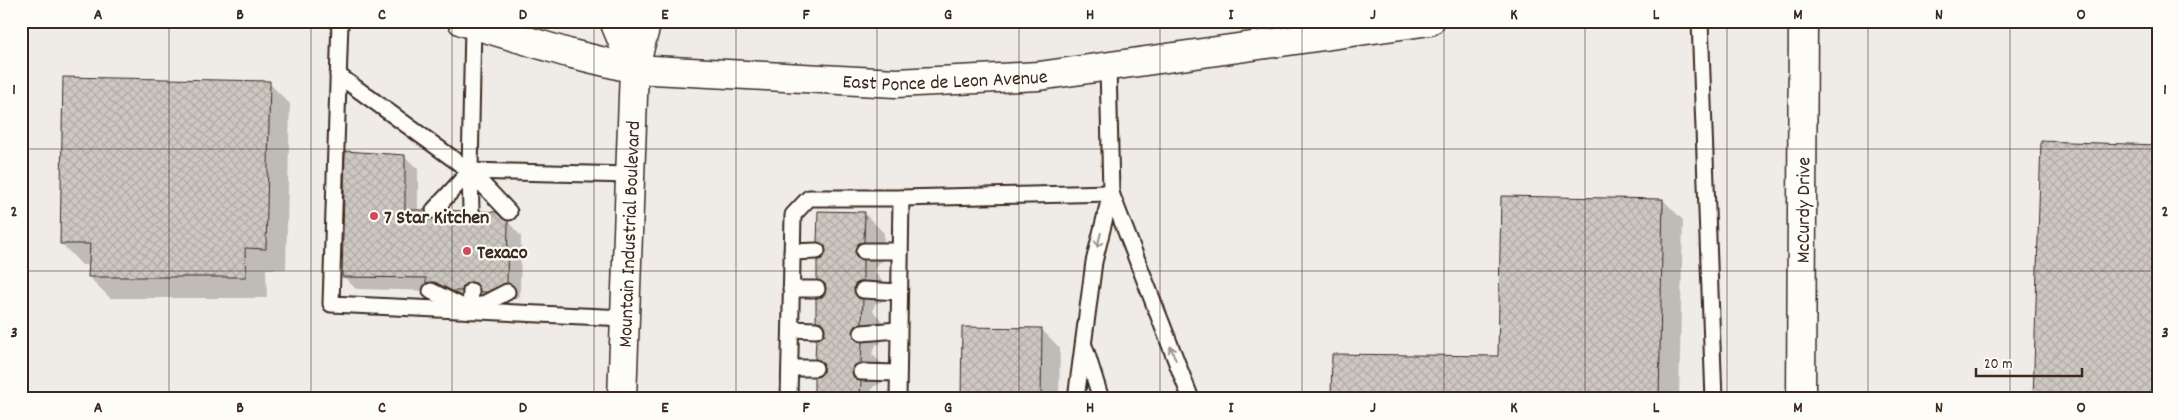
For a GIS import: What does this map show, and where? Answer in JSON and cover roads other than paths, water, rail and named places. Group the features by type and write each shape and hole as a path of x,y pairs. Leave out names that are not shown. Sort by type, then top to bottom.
{"main road":[{"path":"614,21 634,69"},
{"path":"634,69 647,21"},
{"name":"East Ponce de Leon Avenue","path":"467,23 568,54 634,69 896,84 1039,76 1430,21"},
{"name":"McCurdy Drive","path":"1802,399 1803,21"},
{"name":"Mountain Industrial Boulevard","path":"622,399 634,69"}],"lane":[{"path":"340,21 331,304 625,318"},
{"path":"1700,21 1714,399"},
{"path":"467,23 471,211"},
{"path":"1076,399 1094,262 1111,193 1108,66"},
{"path":"338,75 470,171 508,212"},
{"path":"434,210 470,171 630,175"},
{"path":"790,399 793,215 809,198 900,198 1111,193"},
{"path":"1111,193 1190,399"},
{"path":"898,399 900,198"},
{"path":"792,252 817,250"},
{"path":"864,251 900,251"},
{"path":"791,288 816,289"},
{"path":"431,290 470,311"},
{"path":"863,290 899,292"},
{"path":"470,311 471,291"},
{"path":"470,311 507,292"},
{"path":"791,329 816,330"},
{"path":"862,334 898,330"},
{"path":"1083,342 1101,399"},
{"path":"790,368 815,368"},
{"path":"861,372 898,373"}],"place":[{"name":"7 Star Kitchen","path":"374,216"},
{"name":"Texaco","path":"467,251"}]}
